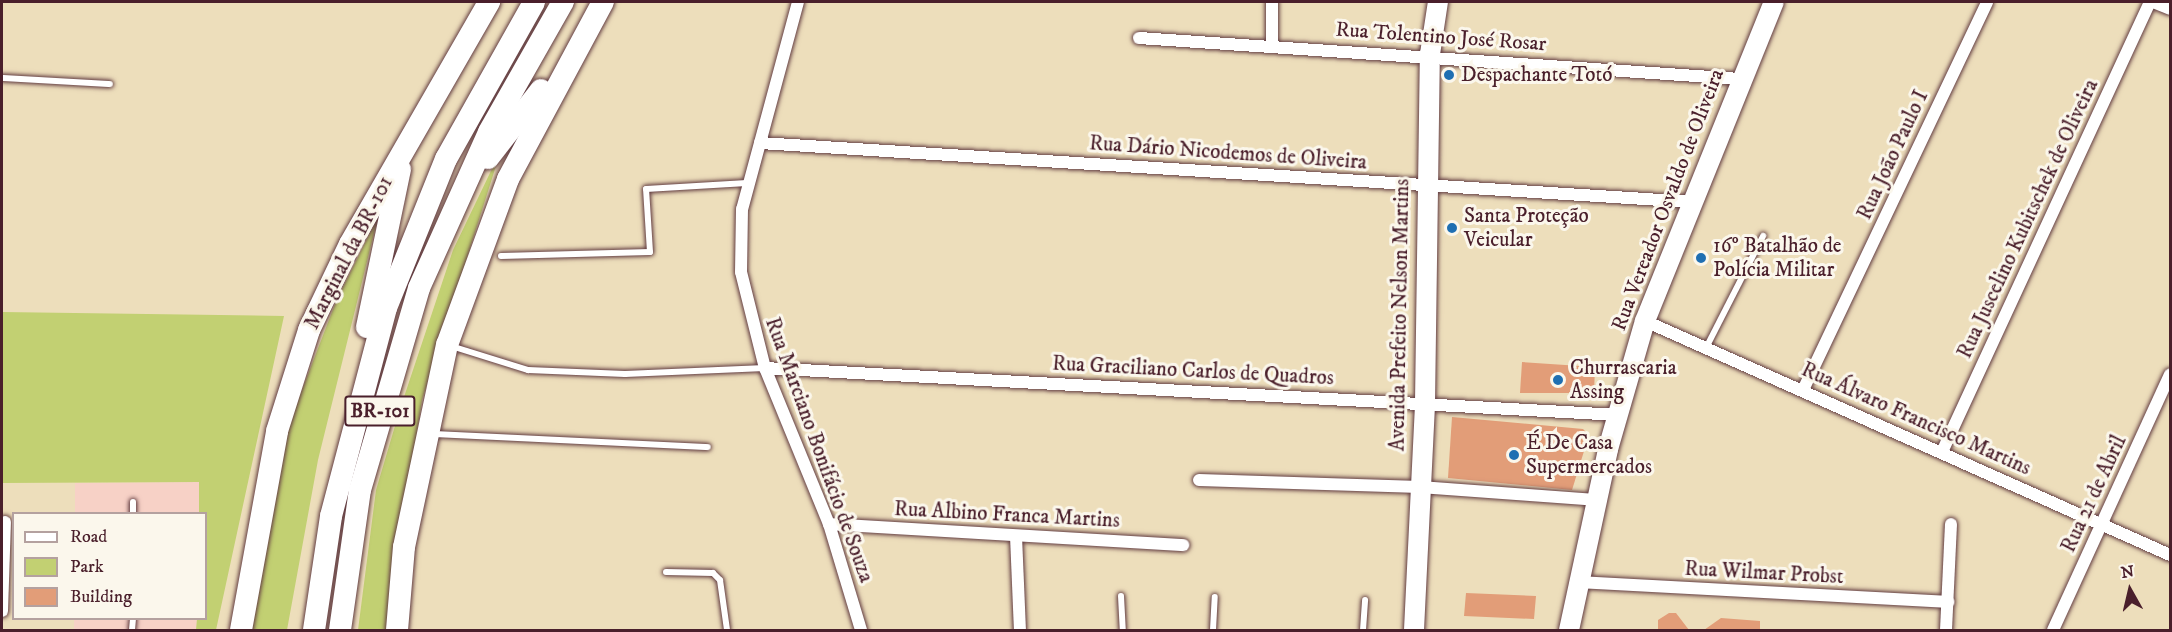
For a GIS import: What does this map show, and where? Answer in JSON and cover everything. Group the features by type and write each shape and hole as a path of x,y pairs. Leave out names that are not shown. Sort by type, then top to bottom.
{"highway":[{"name":"Marginal da BR-101","path":"241,630 287,389 327,288 406,144 489,2"},
{"name":"BR-101","path":"314,630 331,516 362,388 406,251 446,159 534,2"},
{"name":"BR-101","path":"340,630 350,544 379,414 419,288 456,200 563,2"},
{"path":"397,630 404,547 425,434 447,345 508,179 603,2"},
{"path":"456,200 585,33"},
{"path":"331,516 406,144"}],"main road":[{"name":"Avenida Prefeito Nelson Martins","path":"1414,630 1425,403 1430,54 1438,2"},
{"name":"Rua Vereador Osvaldo de Oliveira","path":"1569,630 1596,501 1645,321 1740,79 1774,2"}],"street":[{"name":"Rua Marciano Bonifácio de Souza","path":"798,2 747,183 739,232 741,272 765,368 829,524 861,630"},
{"path":"1272,2 1272,46"},
{"name":"Rua João Paulo I","path":"1803,390 1987,2"},
{"path":"2151,2 2170,9"},
{"name":"Rua Juscelino Kubitschek de Oliveira","path":"1942,452 2151,2"},
{"name":"Rua Tolentino José Rosar","path":"1139,38 1430,54 1740,79"},
{"name":"Rua Dário Nicodemos de Oliveira","path":"760,143 1693,202"},
{"name":"Rua Álvaro Francisco Martins","path":"1645,321 2170,555"},
{"name":"Rua Graciliano Carlos de Quadros","path":"765,368 1618,415"},
{"name":"Rua 21 de Abril","path":"2053,630 2170,374"},
{"path":"1199,480 1420,487 1596,501"},
{"path":"2,611 5,522"},
{"name":"Rua Albino Franca Martins","path":"829,524 1183,545"},
{"path":"1947,630 1951,524"},
{"path":"1016,536 1020,630"},
{"name":"Rua Wilmar Probst","path":"1579,582 1948,602"}],"lane":[{"path":"2,78 110,84"},
{"path":"501,256 650,252 646,189 747,183"},
{"path":"1706,348 1762,236"},
{"path":"447,345 528,370 625,374 765,368"},
{"path":"425,434 708,447"},
{"path":"133,502 133,512"},
{"path":"666,572 714,573 720,580 727,630"},
{"path":"1121,596 1123,630"},
{"path":"1213,630 1215,597"},
{"path":"1363,630 1365,600"}],"shaded area":[{"path":"199,482 199,512 75,512 75,483"},
{"path":"74,620 197,620 196,630 74,630"}],"green space":[{"path":"501,150 422,400 387,630 358,630 376,490 400,409 453,250"},
{"path":"378,217 318,460 287,630 247,630 290,421 337,299"},
{"path":"2,312 284,316 216,630 196,630 197,620 207,620 207,512 199,512 199,482 2,483"}],"building":[{"name":"Churrascaria Assing","path":"1522,362 1595,367 1594,393 1520,393"},
{"name":"É De Casa Supermercados","path":"1452,417 1583,429 1589,435 1572,490 1448,478"},
{"path":"1466,593 1536,596 1534,619 1464,616"},
{"path":"1669,613 1676,613 1689,630 1658,630 1658,620"},
{"path":"1721,618 1760,621 1760,630 1704,630"}],"place":[{"name":"Despachante Totó","path":"1449,75"},
{"name":"Santa Proteção Veicular","path":"1452,228"},
{"name":"16º Batalhão de Polícia Militar","path":"1701,258"},
{"name":"Churrascaria Assing","path":"1558,380"},
{"name":"É De Casa Supermercados","path":"1514,455"}]}
